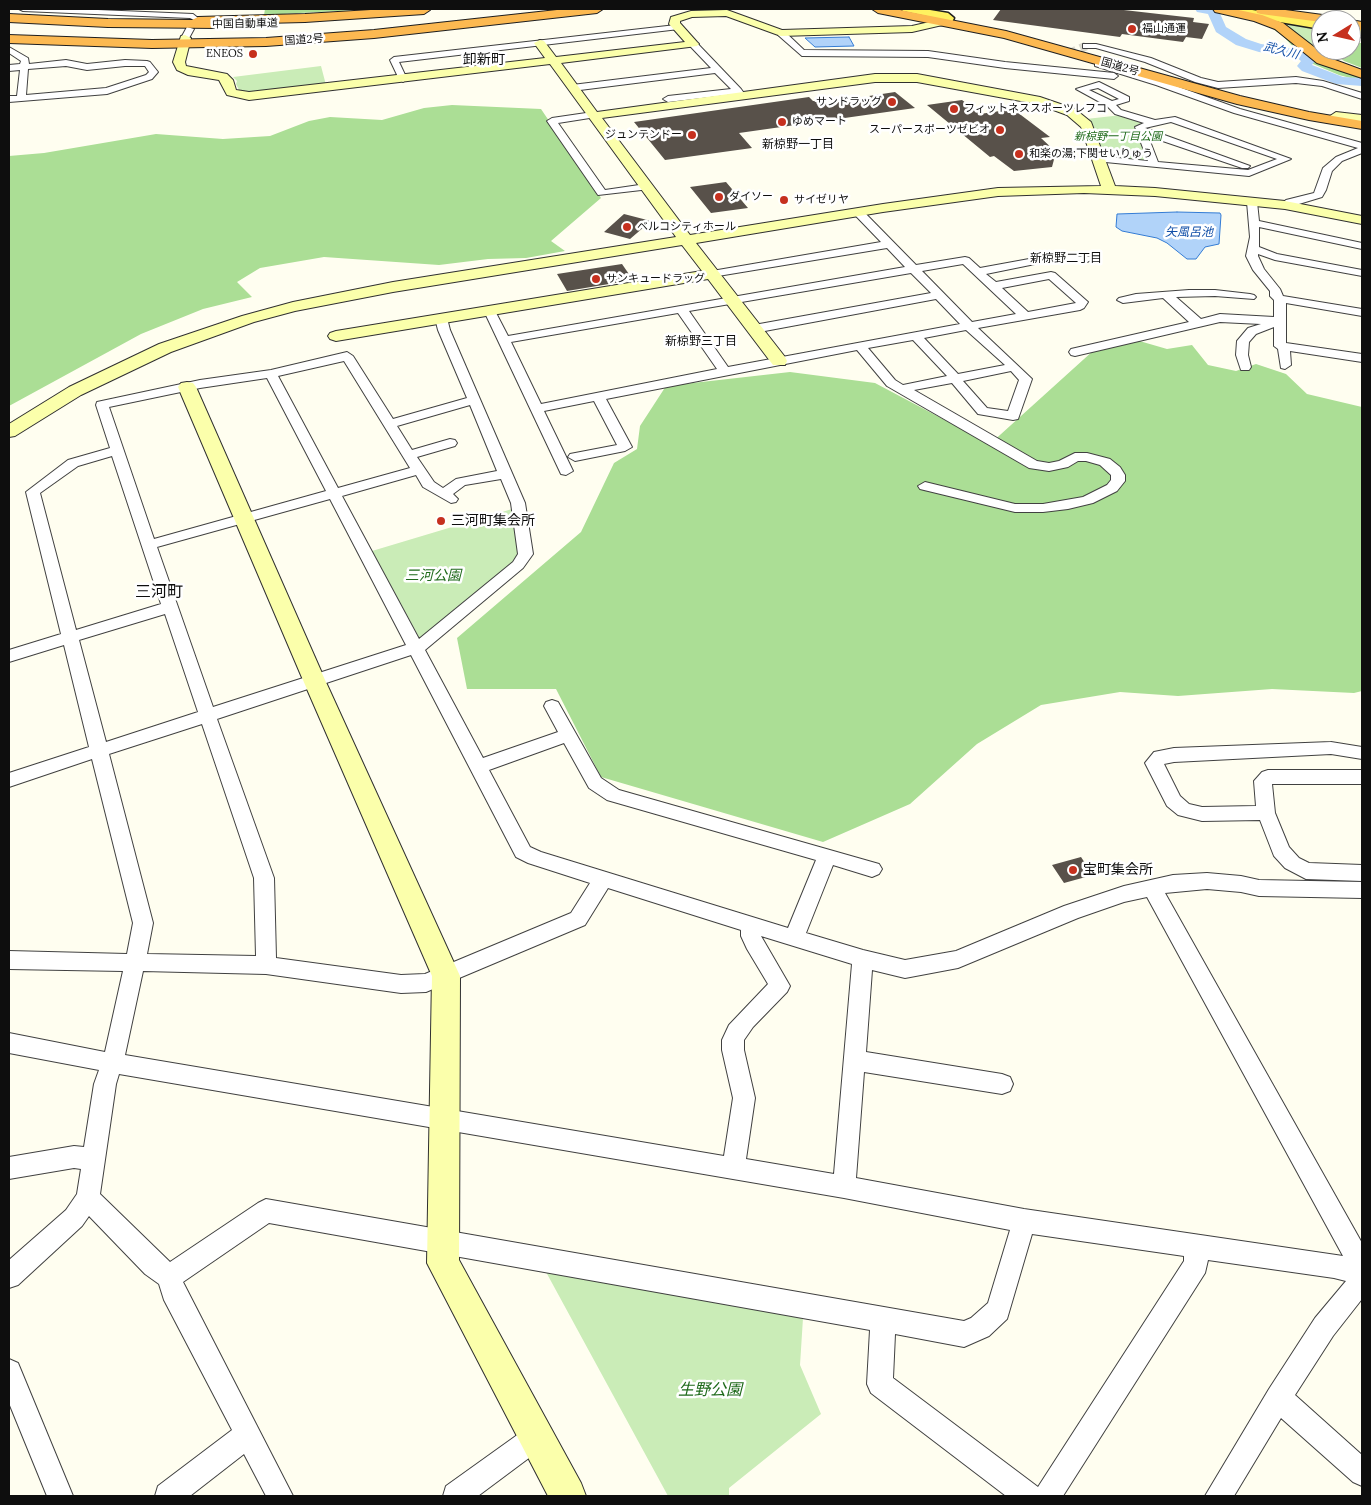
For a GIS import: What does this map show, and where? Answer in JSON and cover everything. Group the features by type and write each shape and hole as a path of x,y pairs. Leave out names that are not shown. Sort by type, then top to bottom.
{"highway":[{"name":"国道2号","path":"9,39 186,37 334,32 542,9"},
{"name":"国道2号","path":"9,33 186,37 266,42 340,37 598,9"},
{"name":"国道2号","path":"878,9 912,13 1049,46 1237,100 1362,125"},
{"name":"国道2号","path":"935,9 1084,48 1213,88 1336,116 1362,119"},
{"path":"1219,9 1273,23 1289,32 1322,60 1362,74"},
{"path":"1248,9 1311,17"},
{"name":"中国自動車道","path":"9,14 129,20 242,20 435,11"},
{"name":"中国自動車道","path":"9,18 117,24 216,24 322,21 435,11"},
{"path":"977,16 1006,27"},
{"path":"1336,60 1362,70"}],"main road":[{"path":"890,9 912,13"},
{"path":"1227,9 1311,22"},
{"path":"1248,9 1311,21"}],"street":[{"path":"23,9 193,16 194,18"},
{"path":"740,93 676,27 673,21 681,16 716,12 738,15 781,33 802,53 928,54 1029,68 1116,77 1140,77"},
{"path":"781,33 900,30 920,28 943,22 1066,54 1140,77 1237,111 1362,146"},
{"path":"402,79 394,60 676,27"},
{"path":"186,37 179,62 181,68 223,77 227,80 231,92 244,96 693,44"},
{"path":"540,43 646,187 779,361"},
{"path":"1084,48 1096,46 1132,54 1198,80 1218,85 1282,79 1306,80 1362,96"},
{"path":"9,50 26,60 21,98"},
{"path":"9,68 66,63 87,67 125,63 147,64 154,72 149,77 107,91 9,99"},
{"path":"572,88 718,70"},
{"path":"668,99 883,77 917,78 1030,99 1065,109 1078,116 1086,126 1110,190"},
{"path":"646,187 602,193 552,121 740,93"},
{"path":"1111,104 1118,112 1154,123"},
{"path":"1098,160 1250,173 1286,159 1172,119 1140,128 1154,164"},
{"path":"1142,132 1151,133 1191,146 1256,172"},
{"path":"1284,206 1290,202 1318,195 1327,170 1339,159 1362,150"},
{"path":"9,432 46,408 104,376 165,348 248,319 361,292 858,212 998,192 1055,189 1110,190 1252,202 1362,220"},
{"path":"1252,202 1255,245 1253,249 1254,262 1280,299 1280,346 1362,358"},
{"path":"858,212 970,327 1026,379 1013,416 983,411 916,336"},
{"path":"1254,224 1308,233 1362,246"},
{"path":"504,474 461,482 447,497 428,484 347,356 344,356 336,336 889,244"},
{"path":"1253,249 1275,257 1362,273"},
{"path":"978,272 1040,260 1087,259"},
{"path":"504,340 965,260 1025,316"},
{"path":"536,409 779,361 1080,306 1082,302 1051,276 994,286"},
{"path":"1123,300 1136,297 1205,293 1250,297"},
{"path":"754,329 940,295"},
{"path":"1166,295 1198,323"},
{"path":"1280,299 1362,312"},
{"path":"681,309 726,372"},
{"path":"490,311 566,471"},
{"path":"1075,352 1228,317 1279,321"},
{"path":"9,780 415,648 424,643 504,579 518,565 526,554 518,502 504,474 444,330 441,318"},
{"path":"1245,367 1242,355 1243,341 1252,331 1279,321"},
{"path":"860,346 891,383 1034,465 1049,467 1062,464 1074,457 1088,457 1105,462 1118,475 1118,481 1112,488 1088,500 1068,506 1042,508 1015,508 925,486"},
{"path":"1284,346 1284,365"},
{"path":"266,965 264,878 102,405 187,387 270,374 344,356"},
{"path":"902,389 1014,367"},
{"path":"270,374 522,852 535,858 751,925 863,959 905,969 958,959 1071,912 1152,887 1173,883 1207,882 1242,884 1259,888 1362,890"},
{"path":"187,387 314,680 446,976 442,1242 444,1263 568,1496"},
{"path":"575,457 626,447 598,397"},
{"path":"389,424 474,400"},
{"path":"408,454 450,442"},
{"path":"9,1276 74,1218 88,1198 105,1084 118,1045 143,923 33,492 72,463 118,450"},
{"path":"149,546 418,470"},
{"path":"9,656 170,607"},
{"path":"552,706 595,783 613,795 872,869"},
{"path":"478,767 568,735"},
{"path":"1266,813 1202,814 1184,810 1173,801 1154,763 1160,757 1174,755 1331,748 1362,753"},
{"path":"1362,777 1268,777 1263,781 1266,813 1281,851 1298,868 1319,873 1362,873"},
{"path":"794,938 827,856"},
{"path":"9,960 266,965 401,984 426,983 578,919 603,879"},
{"path":"1152,887 1362,1266"},
{"path":"733,1169 744,1098 733,1050 733,1040 736,1032 746,1020 780,986 754,943 751,936 751,925"},
{"path":"844,1187 863,959"},
{"path":"9,1043 112,1063 844,1187 1024,1221 1334,1266 1362,1273"},
{"path":"854,1060 1002,1084"},
{"path":"9,1168 74,1157 94,1159"},
{"path":"88,1198 154,1265 169,1277 173,1291 280,1496"},
{"path":"169,1277 266,1211 964,1334 980,1327 998,1310 1024,1221"},
{"path":"1048,1496 1196,1264 1196,1246"},
{"path":"1219,1496 1278,1398 1324,1327 1362,1280"},
{"path":"884,1320 880,1384 1028,1496"},
{"path":"9,1372 60,1496"},
{"path":"1278,1398 1362,1473"},
{"path":"168,1496 247,1435"},
{"path":"456,1496 536,1437"}],"green space":[{"path":"265,9 374,9 264,15"},
{"path":"1248,17 1266,23 1311,50 1311,60 1327,60 1349,73 1362,76 1362,81 1339,75 1306,61 1284,37 1273,29"},
{"path":"1267,20 1311,26 1311,49"},
{"path":"1362,43 1362,68 1343,60 1361,60"},
{"path":"321,66 326,85 245,93 239,90 236,84 237,81 233,77"},
{"path":"452,105 541,109 601,198 551,241 565,251 526,258 488,259 439,265 324,257 260,268 237,282 252,297 203,309 141,334 9,406 9,156 44,153 156,134 223,139 270,136 309,121 330,117 382,120 424,108"},
{"name":"新椋野一丁目公園","path":"1122,115 1144,123 1148,159 1144,161 1108,159 1102,156 1086,119"},
{"path":"1136,340 1167,349 1192,345 1208,365 1236,371 1256,364 1286,374 1307,394 1362,407 1362,691 1354,693 1272,689 1178,696 1120,692 1041,705 977,744 910,804 823,842 601,777 556,689 467,689 457,638 581,532 614,463 637,449 640,426 666,386 790,372 875,383 990,444 1094,350"},
{"name":"三河公園","path":"512,509 518,552 514,564 420,639 372,551"},
{"name":"生野公園","path":"546,1272 803,1318 800,1365 821,1414 729,1488 729,1496 668,1496"}],"water":[{"path":"849,37 854,46 815,47 805,38"},
{"name":"矢風呂池","path":"1220,213 1219,244 1205,247 1196,259 1187,259 1167,243 1157,238 1122,231 1116,227 1117,214"}],"building":[{"name":"福山通運","path":"1001,9 1115,9 1194,18 1193,22 1209,24 1202,39 1186,37 1183,42 1122,34 1120,37 993,20"},
{"path":"895,92 915,108 739,133 752,148 665,160 634,122 809,97 820,104 872,98 869,96"},
{"path":"962,100 980,114 1013,109 1050,137 1041,138 1056,152 1052,167 1014,171 994,156 990,157 927,105"},
{"name":"ダイソー","path":"726,182 748,208 711,213 690,187"},
{"name":"ベルコシティホール","path":"624,214 651,221 630,239 604,232"},
{"name":"サンキュードラッグ","path":"622,264 633,280 567,291 557,274"},
{"name":"宝町集会所","path":"1081,857 1093,875 1064,883 1052,865"}],"waterway":[{"name":"武久川","path":"1201,9 1213,11 1221,29 1241,42 1259,48 1299,53 1308,61 1304,66 1307,68 1341,81 1362,82"}],"tunnel":[{"path":"1068,54 1086,46"}],"place":[{"name":"福山通運","path":"1132,29"},
{"name":"ENEOS","path":"253,54"},
{"name":"サンドラッグ","path":"892,102"},
{"name":"フィットネススポーツレフコ","path":"954,109"},
{"name":"ゆめマート","path":"782,122"},
{"name":"スーパースポーツゼビオ","path":"1000,130"},
{"name":"ジュンテンドー","path":"692,135"},
{"name":"和楽の湯;下関せいりゅう","path":"1019,154"},
{"name":"ダイソー","path":"719,197"},
{"name":"サイゼリヤ","path":"784,200"},
{"name":"ベルコシティホール","path":"627,227"},
{"name":"サンキュードラッグ","path":"596,279"},
{"name":"三河町集会所","path":"441,521"},
{"name":"宝町集会所","path":"1073,870"}],"district":[{"name":"卸新町","path":"484,60"},
{"name":"新椋野一丁目","path":"798,145"},
{"name":"新椋野二丁目","path":"1066,259"},
{"name":"新椋野三丁目","path":"701,342"},
{"name":"三河町","path":"159,592"}]}
